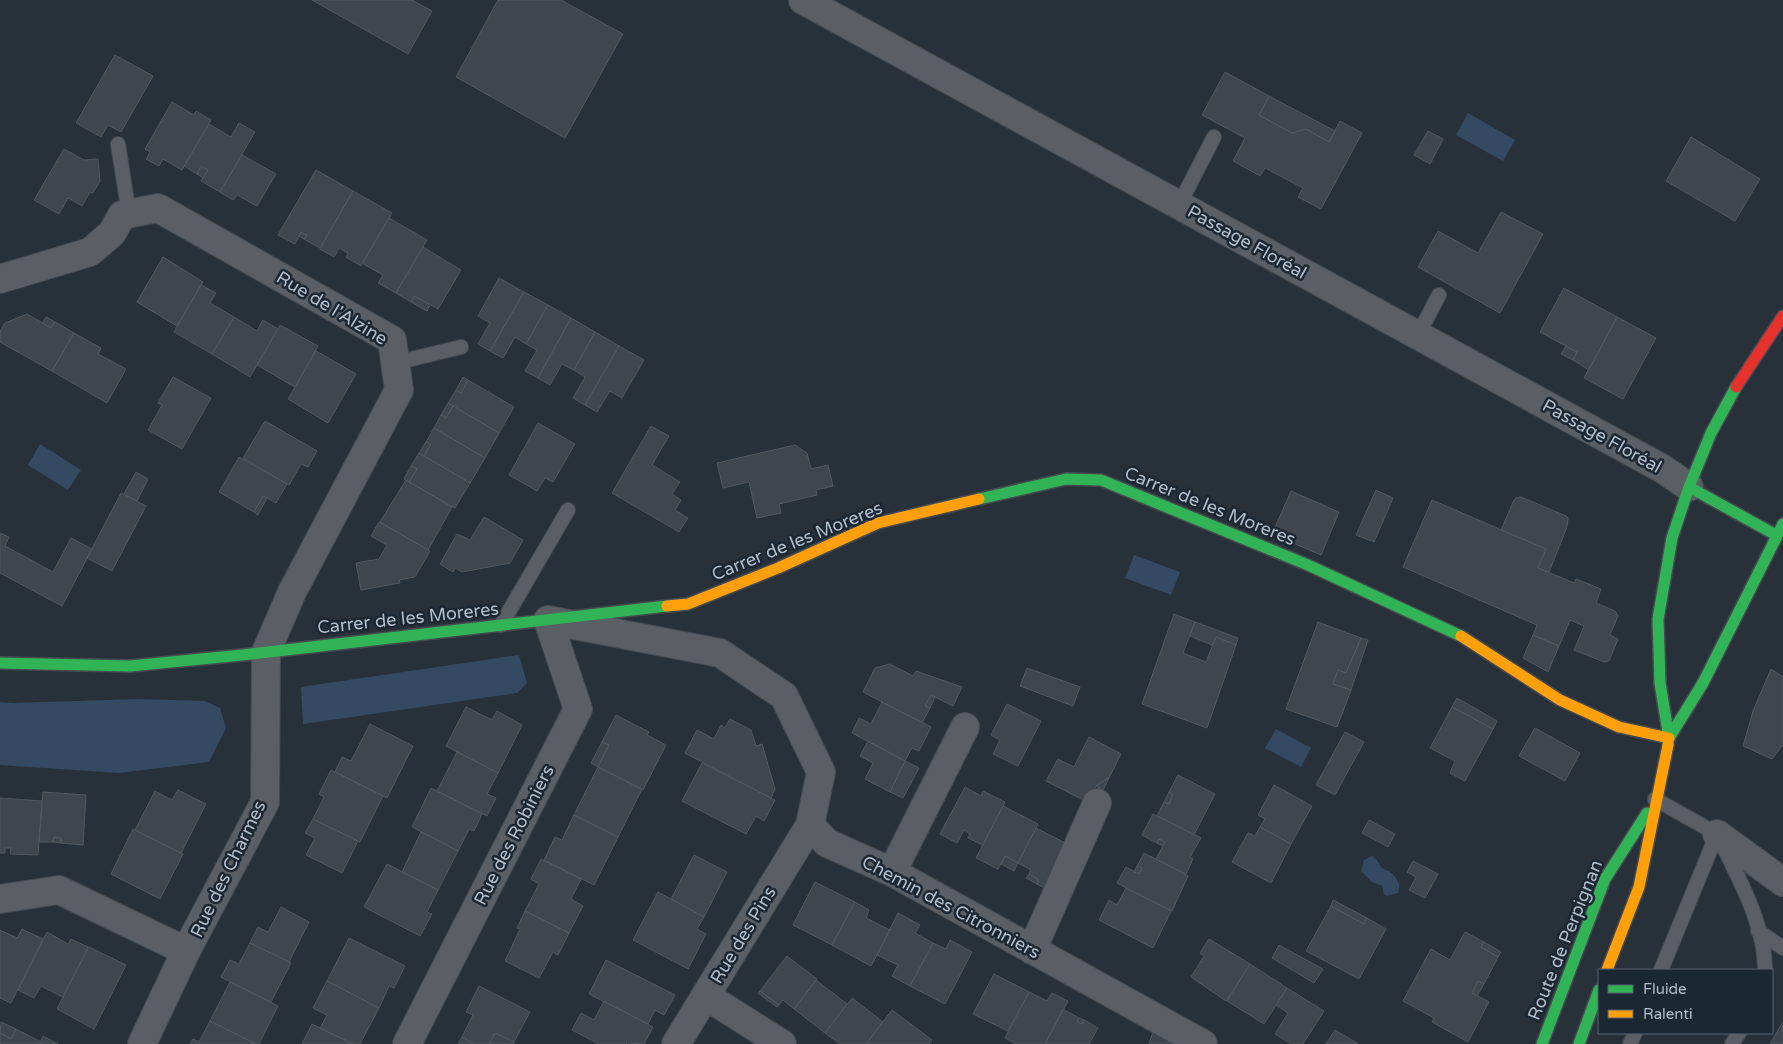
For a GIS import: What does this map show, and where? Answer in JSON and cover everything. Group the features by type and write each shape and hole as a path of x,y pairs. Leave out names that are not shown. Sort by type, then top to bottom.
{"street":[{"name":"Passage Floréal","path":"803,0 1663,469 1689,487"},
{"name":"Rue de l'Alzine","path":"129,214 158,208 392,340 399,390 292,592 266,652"},
{"path":"0,279 90,252 112,233 122,215 129,214"},
{"name":"Route de Perpignan","path":"1669,738 1660,683 1658,619 1672,538 1689,487 1711,434 1740,379 1783,316"},
{"name":"Carrer de les Moreres","path":"0,664 130,666 688,604 778,568 878,523 1066,479 1101,480 1308,565 1459,634 1560,700 1619,727 1669,738"},
{"path":"1689,487 1776,534"},
{"name":"Route de Perpignan","path":"1607,969 1638,887 1669,738 1703,683 1776,534 1783,524"},
{"path":"548,620 720,653 784,696 821,772 810,825"},
{"name":"Rue des Robiniers","path":"407,1044 578,709 548,620"},
{"name":"Rue des Charmes","path":"142,1044 186,951 264,802 266,652"},
{"path":"892,872 966,727"},
{"name":"Route de Perpignan","path":"1542,1044 1605,879 1655,799"},
{"path":"1032,950 1096,803"},
{"name":"Chemin des Citronniers","path":"810,825 828,843 892,872 1202,1044"},
{"name":"Rue des Pins","path":"676,1044 810,825"},
{"path":"1717,834 1783,882"},
{"path":"0,899 59,890 186,951"},
{"path":"1579,1044 1598,993"},
{"path":"706,996 782,1044"}],"lane":[{"path":"1179,205 1214,137"},
{"path":"118,144 129,214"},
{"path":"1418,335 1439,295"},
{"path":"395,363 461,347"},
{"path":"501,625 568,510"},
{"path":"1655,799 1717,834 1747,894 1765,953 1765,969"},
{"path":"1661,969 1717,834"},
{"path":"1758,932 1783,948"}],"water":[{"path":"1468,113 1515,140 1503,161 1456,135"},
{"path":"40,444 81,470 68,490 28,465"},
{"path":"1134,555 1180,572 1171,595 1125,578"},
{"path":"519,655 527,683 517,693 303,724 301,687"},
{"path":"137,699 205,701 220,708 226,728 209,762 118,773 0,765 0,702"},
{"path":"1276,729 1311,748 1301,767 1265,748"},
{"path":"1372,856 1382,868 1396,878 1399,884 1398,893 1387,896 1384,894 1382,886 1372,882 1361,871 1364,860"}],"building":[{"path":"312,0 412,0 432,11 408,54"},
{"path":"498,0 561,0 623,34 565,138 456,77"},
{"path":"115,55 153,76 121,132 108,125 101,137 76,123"},
{"path":"1225,72 1269,96 1259,115 1292,133 1306,129 1329,142 1340,121 1362,133 1321,209 1298,197 1303,188 1265,168 1260,176 1233,161 1245,138 1202,115"},
{"path":"1269,96 1335,131 1329,142 1306,129 1292,133 1259,115"},
{"path":"172,102 194,115 196,111 211,120 182,170 163,159 159,166 146,159 150,152 145,149"},
{"path":"239,123 255,132 220,192 201,181 208,170 201,166 197,174 184,166 209,124 231,137"},
{"path":"1428,131 1443,139 1430,164 1414,155"},
{"path":"1691,137 1760,179 1735,221 1666,181"},
{"path":"64,149 84,160 98,159 100,181 93,193 90,192 82,206 68,198 59,214 34,200"},
{"path":"242,155 276,174 257,206 237,195 233,200 220,192"},
{"path":"201,166 208,170 203,178 197,174"},
{"path":"316,170 353,191 320,248 304,239 307,235 301,232 295,244 278,235"},
{"path":"353,191 392,213 361,266 346,257 348,253 339,248 334,257 320,249"},
{"path":"1501,212 1543,234 1500,313 1418,267 1438,231 1478,253"},
{"path":"389,218 427,240 396,293 378,283 383,275 362,263"},
{"path":"301,232 307,235 304,239 299,236"},
{"path":"423,247 461,270 438,309 415,296 411,302 396,293"},
{"path":"163,257 203,282 177,326 137,302"},
{"path":"499,278 524,292 490,351 478,344 490,323 478,316"},
{"path":"201,285 216,293 210,303 234,317 212,354 174,332"},
{"path":"1564,288 1617,317 1589,370 1573,360 1577,352 1540,332"},
{"path":"524,292 548,305 526,344 515,337 503,358 490,351"},
{"path":"415,296 430,305 427,311 411,302"},
{"path":"548,305 571,318 538,378 525,371 537,350 526,344"},
{"path":"27,314 51,328 55,322 74,333 52,371 0,342 0,331 5,323"},
{"path":"46,317 55,322 51,328 42,323"},
{"path":"234,317 257,331 263,320 278,329 250,377 212,354"},
{"path":"1617,317 1656,338 1623,399 1584,378"},
{"path":"571,318 595,332 574,370 562,364 550,385 538,378"},
{"path":"280,325 318,346 295,387 257,365"},
{"path":"595,332 619,346 585,405 573,398 585,377 574,370"},
{"path":"74,333 101,348 98,354 126,369 107,403 52,371"},
{"path":"619,346 644,360 622,398 610,391 597,412 585,405"},
{"path":"1566,346 1577,352 1573,360 1561,354"},
{"path":"316,351 356,374 328,423 288,399"},
{"path":"173,377 211,398 182,449 148,430 162,405 158,403"},
{"path":"463,377 468,380 461,393 456,390"},
{"path":"468,380 514,407 499,433 448,403 456,390 461,393"},
{"path":"448,403 453,406 446,418 441,415"},
{"path":"453,406 499,433 485,458 434,428 441,415 446,418"},
{"path":"265,421 317,451 308,467 301,464 289,485 243,458"},
{"path":"538,423 575,444 553,482 545,478 537,491 509,475"},
{"path":"651,426 669,436 652,465 680,482 672,494 681,500 675,510 688,518 679,532 612,493"},
{"path":"434,428 485,458 470,483 424,456 431,444 426,442"},
{"path":"426,442 431,444 424,456 419,453"},
{"path":"795,445 807,453 811,469 828,465 833,486 816,490 817,495 779,504 781,513 757,518 749,482 723,488 717,463"},
{"path":"419,453 470,483 455,508 409,482 417,469 411,466"},
{"path":"239,457 287,484 276,503 263,496 254,512 219,492"},
{"path":"411,466 417,469 409,482 404,479"},
{"path":"136,472 148,479 137,501 124,494"},
{"path":"406,480 452,507 428,550 380,522"},
{"path":"1376,490 1393,498 1374,542 1356,535"},
{"path":"1291,491 1339,512 1321,555 1272,534"},
{"path":"121,493 146,506 112,571 87,558"},
{"path":"263,496 267,498 258,515 254,512"},
{"path":"1521,497 1568,518 1567,527 1549,572 1538,568 1546,549 1501,530 1514,500"},
{"path":"1432,500 1546,549 1538,568 1574,583 1576,579 1601,589 1596,603 1615,611 1618,616 1610,635 1618,639 1609,661 1604,662 1574,650 1584,626 1570,620 1559,646 1533,635 1537,625 1403,567"},
{"path":"484,517 523,540 510,563 462,572 455,568 453,572 440,564 457,534 470,540"},
{"path":"379,522 430,551 415,577 399,580 400,583 361,590 356,563 379,559 387,545 371,536"},
{"path":"0,533 9,537 5,546 53,572 71,538 92,549 62,606 0,573"},
{"path":"1174,614 1195,622 1183,653 1206,662 1216,637 1236,645 1207,728 1142,704"},
{"path":"1195,622 1238,638 1236,645 1216,637 1212,645 1190,636"},
{"path":"1318,622 1361,638 1346,673 1338,670 1333,684 1351,690 1337,727 1286,709"},
{"path":"1533,635 1559,646 1548,672 1523,658"},
{"path":"1361,638 1368,640 1351,690 1333,684 1338,670 1346,673"},
{"path":"890,664 913,676 916,671 962,687 953,706 931,695 925,706 930,708 922,723 863,692 875,668"},
{"path":"1027,668 1080,687 1073,706 1020,686"},
{"path":"1771,669 1783,677 1783,745 1772,759 1743,746 1753,711"},
{"path":"931,695 935,697 930,708 925,706"},
{"path":"1457,698 1497,721 1493,729 1452,707"},
{"path":"882,702 931,727 919,751 912,748 905,761 852,733 859,718 871,724"},
{"path":"1007,704 1041,721 1018,766 993,754 1000,740 991,735"},
{"path":"466,707 492,720 497,711 522,725 498,773 446,746"},
{"path":"1452,707 1493,729 1465,781 1450,773 1455,761 1430,748"},
{"path":"616,715 649,732 647,735 666,745 643,790 598,767 609,745 602,742"},
{"path":"730,719 751,730 756,746 762,744 775,789 771,798 685,753 697,730 714,739 721,725 725,728"},
{"path":"370,724 413,746 387,798 335,772 342,757 351,761"},
{"path":"1535,728 1580,753 1565,781 1519,756"},
{"path":"1345,732 1364,742 1335,795 1316,785"},
{"path":"1089,737 1121,754 1109,778 1096,786 1087,802 1046,781 1058,759 1074,767"},
{"path":"868,741 905,761 890,792 865,779 873,763 860,756"},
{"path":"602,742 609,745 598,767 591,763"},
{"path":"457,752 498,773 487,794 496,798 487,816 437,791"},
{"path":"905,761 919,768 903,798 890,792"},
{"path":"702,763 775,800 764,821 756,816 746,834 682,801"},
{"path":"598,767 642,789 618,837 574,815"},
{"path":"331,770 383,796 360,842 313,819 324,797 319,794"},
{"path":"1178,775 1215,794 1194,835 1157,816 1164,802 1169,804 1173,795 1169,792"},
{"path":"1108,777 1103,790 1096,786"},
{"path":"1274,785 1312,806 1291,844 1260,827 1265,819 1258,815"},
{"path":"965,787 981,796 983,791 1005,802 983,845 968,838 970,834 964,830 957,843 940,834"},
{"path":"431,788 482,814 474,831 469,829 458,851 412,827"},
{"path":"178,790 206,804 181,853 135,830 155,791 172,800"},
{"path":"43,792 86,795 83,845 61,843 61,838 54,837 53,842 39,842"},
{"path":"1169,792 1173,795 1169,804 1164,802"},
{"path":"0,798 42,801 38,855 10,854 11,848 5,848 5,853 0,853"},
{"path":"1003,806 1038,824 1018,863 1005,856 998,869 976,858"},
{"path":"1153,814 1201,838 1190,857 1193,859 1186,874 1156,859 1165,842 1159,839 1157,843 1142,835"},
{"path":"574,815 618,837 594,885 544,860 555,837 562,840"},
{"path":"313,819 358,841 342,873 306,855 315,838 305,833"},
{"path":"1369,820 1395,834 1388,847 1362,833"},
{"path":"1260,827 1291,844 1271,883 1232,862 1248,833 1255,836"},
{"path":"1036,828 1075,848 1052,892 1037,884 1039,880 1029,874 1031,870 1018,863"},
{"path":"133,829 183,854 160,899 111,874"},
{"path":"421,832 458,851 438,890 402,872"},
{"path":"54,837 61,838 61,843 53,842"},
{"path":"1159,839 1165,842 1163,846 1157,843"},
{"path":"1144,853 1188,876 1172,911 1117,883 1126,867 1139,874 1142,868 1137,866"},
{"path":"694,855 727,872 704,917 671,899"},
{"path":"1005,856 1018,863 1014,871 1001,864"},
{"path":"541,859 581,879 571,899 583,906 569,933 525,911 539,884 531,879"},
{"path":"1413,861 1438,874 1425,898 1409,890 1416,877 1407,872"},
{"path":"387,864 438,890 427,912 432,914 420,936 364,907"},
{"path":"1137,866 1142,868 1139,874 1134,872"},
{"path":"1029,874 1039,880 1037,884 1026,878"},
{"path":"815,882 855,902 832,945 793,925"},
{"path":"1126,888 1171,911 1153,948 1099,920 1109,900 1117,905"},
{"path":"658,892 704,917 697,929 706,934 688,969 633,940"},
{"path":"1333,900 1367,918 1364,924 1331,906"},
{"path":"855,902 869,910 866,918 890,930 871,966 832,945"},
{"path":"1331,906 1364,924 1367,918 1386,929 1359,979 1306,951"},
{"path":"281,907 309,922 289,962 250,943 258,927 268,932"},
{"path":"525,911 569,933 558,955 553,952 539,978 505,961 520,929 517,928"},
{"path":"898,913 920,925 915,933 933,943 910,986 892,976 898,965 877,955"},
{"path":"22,929 43,939 11,1003 0,998 0,930 17,938"},
{"path":"47,932 68,944 71,939 88,947 63,997 41,986 34,998 18,990"},
{"path":"1465,932 1484,942 1481,947 1498,957 1484,984 1478,981 1472,993 1489,1002 1468,1042 1432,1022 1434,1018 1403,1001 1431,949 1450,960"},
{"path":"349,938 405,966 394,988 389,986 379,1008 327,981"},
{"path":"1209,939 1250,964 1226,1001 1191,977 1204,956 1200,953"},
{"path":"950,940 972,952 945,1004 910,986 933,943 946,949"},
{"path":"1484,942 1501,952 1498,957 1481,947"},
{"path":"250,943 291,963 271,1002 221,977 230,960 239,964"},
{"path":"1279,945 1323,969 1314,983 1272,958"},
{"path":"89,947 126,965 94,1029 57,1009"},
{"path":"787,956 817,979 794,1009 783,1000 779,1005 760,991"},
{"path":"606,960 675,995 664,1015 655,1010 648,1024 589,994"},
{"path":"1250,964 1287,988 1264,1024 1227,1001"},
{"path":"994,974 1029,992 1008,1031 973,1014"},
{"path":"816,980 847,1004 825,1033 794,1009"},
{"path":"327,981 379,1008 360,1044 353,1044 320,1028 327,1015 313,1008"},
{"path":"1478,981 1484,984 1477,996 1472,993"},
{"path":"230,982 278,1006 259,1044 210,1021"},
{"path":"479,986 530,1012 514,1042 495,1033 489,1044 475,1044 462,1037 473,1015 466,1012"},
{"path":"1287,988 1324,1011 1303,1044 1291,1044 1275,1034 1288,1013 1276,1005"},
{"path":"760,991 779,1005 777,1007 758,993"},
{"path":"1029,992 1047,1001 1052,993 1068,1001 1045,1044 1016,1044 1005,1038"},
{"path":"852,998 883,1022 866,1044 840,1044 825,1033"},
{"path":"604,1001 653,1027 644,1044 599,1044 572,1030 581,1013 594,1020"},
{"path":"1063,1009 1079,1018 1077,1022 1082,1024 1084,1020 1098,1028 1089,1044 1045,1044"},
{"path":"892,1010 932,1040 929,1044 866,1044"},
{"path":"1079,1018 1084,1020 1082,1024 1077,1022"},
{"path":"210,1021 256,1044 190,1044 193,1039 199,1042"},
{"path":"1,1022 16,1029 11,1039 0,1033"},
{"path":"1783,1022 1783,1044 1770,1044"},
{"path":"312,1024 320,1028 353,1044 302,1044"},
{"path":"16,1029 41,1042 40,1044 0,1044 0,1033 11,1039"},
{"path":"1154,1029 1175,1044 1149,1044"},
{"path":"1335,1030 1358,1044 1326,1044"},
{"path":"495,1033 514,1042 513,1044 489,1044"},
{"path":"43,1036 58,1044 40,1044"},
{"path":"462,1037 475,1044 458,1044"}],"traffic: fast":[{"path":"1669,738 1660,683 1658,619 1672,538 1689,487 1711,433 1736,387"},
{"path":"979,499 1066,479 1101,480 1308,565 1461,636"},
{"path":"1689,487 1776,535"},
{"path":"1668,745 1669,738 1703,683 1783,524"},
{"path":"0,663 130,666 242,655 667,606"},
{"path":"1542,1044 1605,879 1647,813"},
{"path":"1579,1044 1598,993"}],"traffic: slow":[{"path":"667,606 688,604 778,568 878,523 979,499"},
{"path":"1461,636 1560,700 1619,727 1669,738"},
{"path":"1607,969 1639,887 1668,745"}],"traffic: jam":[{"path":"1736,387 1783,316"}]}
